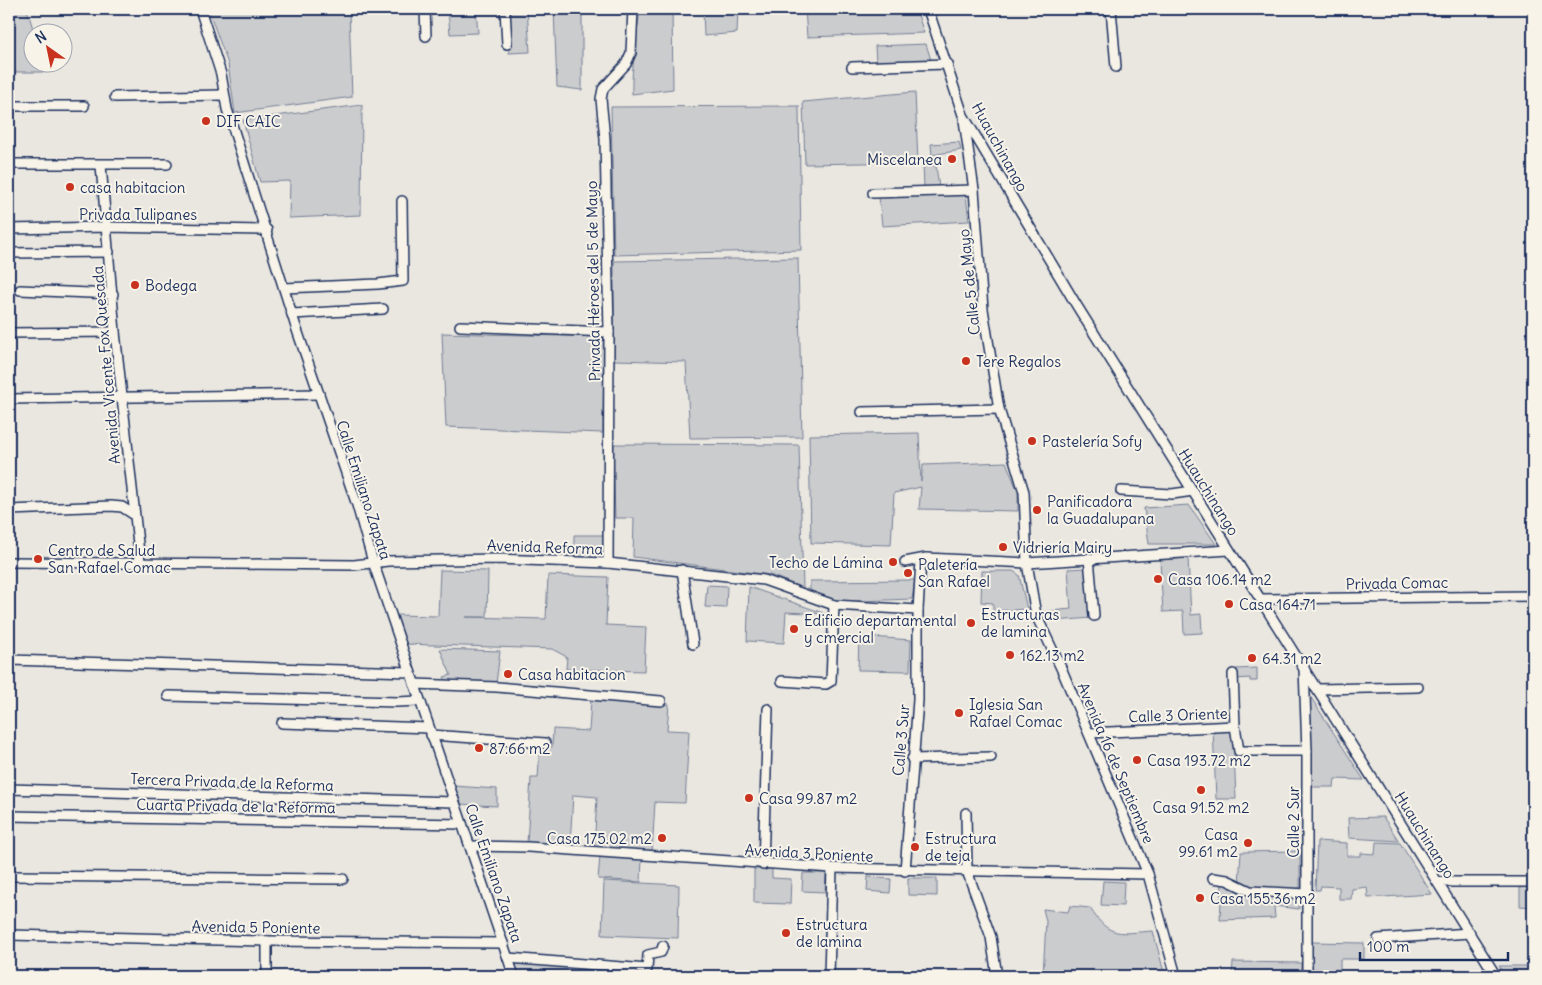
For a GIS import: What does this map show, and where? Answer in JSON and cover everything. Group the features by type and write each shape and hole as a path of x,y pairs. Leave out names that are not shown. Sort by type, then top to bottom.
{"street":[{"name":"Calle Emiliano Zapata","path":"200,9 214,48 227,109 267,230 292,314 357,504 373,562 430,732 514,976"},
{"path":"425,9 426,36"},
{"path":"505,9 507,44"},
{"name":"Privada Héroes del 5 de Mayo","path":"608,563 609,332 605,148 601,99 603,89 626,64 631,53 633,9"},
{"name":"Huauchinango","path":"928,9 948,64 963,115 1077,306 1496,976"},
{"path":"1111,9 1116,68"},
{"path":"852,67 948,64"},
{"path":"115,98 224,95"},
{"path":"9,106 84,106"},
{"name":"Calle 5 de Mayo","path":"963,115 974,190 983,309 1000,409 1024,492 1027,563"},
{"path":"9,164 167,164"},
{"name":"Avenida Vicente Fox Quesada","path":"101,165 115,332 133,514 140,562"},
{"path":"873,192 974,190"},
{"path":"284,288 378,284 403,281 402,201"},
{"name":"Privada Tulipanes","path":"9,229 107,227 267,230"},
{"path":"9,253 109,252"},
{"path":"20,290 113,294"},
{"path":"292,314 383,309"},
{"path":"460,326 609,332"},
{"path":"9,333 115,332"},
{"path":"9,399 319,394"},
{"path":"862,412 1000,409"},
{"path":"1121,491 1172,494 1192,491"},
{"path":"9,510 111,506 122,507 133,514"},
{"path":"905,562 926,558 1027,563 1229,550"},
{"path":"1089,558 1094,616"},
{"name":"Avenida Reforma","path":"9,562 354,564 498,559 608,563 764,580 834,605 918,610"},
{"path":"918,610 922,560"},
{"name":"Avenida 16 de Septiembre","path":"1027,563 1036,615 1148,874 1176,976"},
{"path":"682,570 693,644"},
{"name":"Privada Comac","path":"1261,599 1533,596"},
{"path":"782,681 826,684 831,681 834,605"},
{"name":"Calle 3 Sur","path":"905,871 912,759 918,700 918,610"},
{"path":"9,660 410,672"},
{"name":"Calle 2 Sur","path":"1304,667 1307,751 1307,976"},
{"path":"1234,674 1235,726"},
{"path":"414,684 497,687 661,701"},
{"path":"1318,689 1418,687"},
{"path":"168,696 420,701"},
{"path":"763,865 768,709"},
{"path":"282,723 430,732 545,743"},
{"name":"Calle 3 Oriente","path":"1089,734 1235,726 1239,751 1307,751"},
{"path":"912,759 992,757"},
{"name":"Tercera Privada de la Reforma","path":"9,789 454,802"},
{"path":"966,813 967,871 991,937 997,976"},
{"name":"Cuarta Privada de la Reforma","path":"9,816 462,824"},
{"name":"Avenida 3 Poniente","path":"470,846 832,868 905,871 1148,874"},
{"path":"829,976 832,868"},
{"path":"9,876 343,879"},
{"path":"1213,878 1227,880 1250,891 1308,894"},
{"path":"1438,882 1533,882"},
{"path":"1378,939 1470,933"},
{"name":"Avenida 5 Poniente","path":"9,935 267,941 503,943"},
{"path":"267,941 267,976"},
{"path":"508,958 647,969 648,955 661,952 663,946"}],"shaded area":[{"path":"9,9 27,9 31,22 22,22 22,72 9,72"},
{"path":"208,9 349,9 352,97 235,113 228,64"},
{"path":"448,9 476,9 478,33 450,34"},
{"path":"508,9 527,9 530,52 509,53"},
{"path":"554,9 582,9 582,90 557,87"},
{"path":"640,9 672,9 673,89 632,94 633,62"},
{"path":"703,9 738,9 737,33 704,36"},
{"path":"805,9 916,9 924,33 807,37"},
{"path":"926,44 931,60 876,62 875,46"},
{"path":"915,92 918,162 805,164 803,102"},
{"path":"362,105 361,215 289,218 290,181 260,182 243,120"},
{"path":"799,106 801,250 614,255 611,107"},
{"path":"959,142 961,150 932,155 931,144"},
{"path":"923,165 936,166 939,187 924,187"},
{"path":"966,195 969,221 882,226 879,197"},
{"path":"798,258 802,437 690,438 686,362 614,360 614,261"},
{"path":"442,333 604,337 603,433 446,427"},
{"path":"919,433 921,481 923,465 1006,462 1018,492 1018,511 919,509 921,487 894,493 891,545 811,543 809,435"},
{"path":"613,444 799,445 803,588 770,575 633,557 634,518 615,518"},
{"path":"1189,505 1216,544 1149,544 1144,508"},
{"path":"574,535 605,535 605,559 574,557"},
{"path":"1188,558 1191,615 1201,614 1202,633 1184,634 1183,611 1163,612 1160,560"},
{"path":"1087,568 1092,618 1042,622 1041,612 1071,609 1068,569"},
{"path":"440,570 488,571 487,617 466,617 546,619 548,575 608,577 606,625 646,627 644,671 566,669 567,657 552,649 404,644 395,615 438,616"},
{"path":"982,571 1013,571 1019,575 1027,609 993,611 993,603 981,602"},
{"path":"915,580 912,599 836,602 810,593 810,581"},
{"path":"707,585 727,586 726,608 705,607"},
{"path":"749,587 826,614 786,612 784,643 747,641"},
{"path":"859,636 911,640 910,671 858,670"},
{"path":"440,649 500,651 496,684 446,681 444,677 451,675"},
{"path":"1257,668 1257,681 1250,681 1250,678 1236,679 1236,669"},
{"path":"1308,693 1364,780 1335,779 1334,787 1312,787"},
{"path":"591,700 669,704 667,730 689,731 685,803 655,802 652,853 594,850 597,797 573,795 570,845 527,843 531,778 538,778 540,746 552,747 553,729 589,731"},
{"path":"1233,728 1236,799 1216,799 1213,729"},
{"path":"454,786 497,789 497,806 459,804"},
{"path":"1383,817 1399,841 1349,838 1348,818"},
{"path":"1317,841 1347,843 1347,856 1361,856 1361,853 1375,854 1376,842 1400,843 1432,894 1368,898 1367,887 1352,889 1351,899 1339,899 1339,887 1321,886 1320,890 1315,890"},
{"path":"1300,851 1300,891 1251,889 1239,884 1241,852"},
{"path":"600,856 642,858 641,882 598,879"},
{"path":"754,869 772,869 772,878 791,879 790,904 754,903"},
{"path":"803,873 826,873 825,892 802,891"},
{"path":"868,877 891,879 890,893 867,891"},
{"path":"908,878 937,878 937,896 908,895"},
{"path":"604,881 679,885 678,938 602,935"},
{"path":"1103,881 1124,882 1123,906 1101,905"},
{"path":"1222,882 1299,896 1299,909 1274,906 1275,918 1220,920"},
{"path":"1520,887 1533,887 1533,907 1520,906"},
{"path":"1070,906 1090,908 1103,925 1117,932 1153,931 1165,976 1043,976 1046,921 1043,909 1068,912"},
{"path":"1312,942 1364,943 1364,959 1340,959 1340,970 1311,969"},
{"path":"512,961 677,976 518,976"},
{"path":"1233,962 1301,963 1301,976 1232,976"},
{"path":"1499,966 1533,966 1533,976 1505,976"}],"place":[{"name":"DIF CAIC","path":"206,121"},
{"name":"Miscelanea","path":"952,159"},
{"name":"casa habitacion","path":"70,187"},
{"name":"Bodega","path":"135,285"},
{"name":"Tere Regalos","path":"966,361"},
{"name":"Pastelería Sofy","path":"1032,441"},
{"name":"Panificadora la Guadalupana","path":"1037,510"},
{"name":"Vidriería Mairy","path":"1003,547"},
{"name":"Centro de Salud San Rafael Comac","path":"38,559"},
{"name":"Techo de Lámina","path":"893,562"},
{"name":"Paletería San Rafael","path":"908,573"},
{"name":"Casa 106.14 m2","path":"1158,579"},
{"name":"Casa 164.71","path":"1229,604"},
{"name":"Estructuras de lamina","path":"971,623"},
{"name":"Edificio departamental y cmercial","path":"794,629"},
{"name":"162.13 m2","path":"1010,655"},
{"name":"64.31 m2","path":"1252,658"},
{"name":"Casa habitacion","path":"508,674"},
{"name":"Iglesia San Rafael Comac","path":"959,713"},
{"name":"87.66 m2","path":"479,748"},
{"name":"Casa 193.72 m2","path":"1137,760"},
{"name":"Casa 91.52 m2","path":"1201,790"},
{"name":"Casa 99.87 m2","path":"749,798"},
{"name":"Casa 175.02 m2","path":"662,838"},
{"name":"Casa 99.61 m2","path":"1248,843"},
{"name":"Estructura de teja","path":"915,847"},
{"name":"Casa 155.36 m2","path":"1200,898"},
{"name":"Estructura de lamina","path":"786,933"}]}
